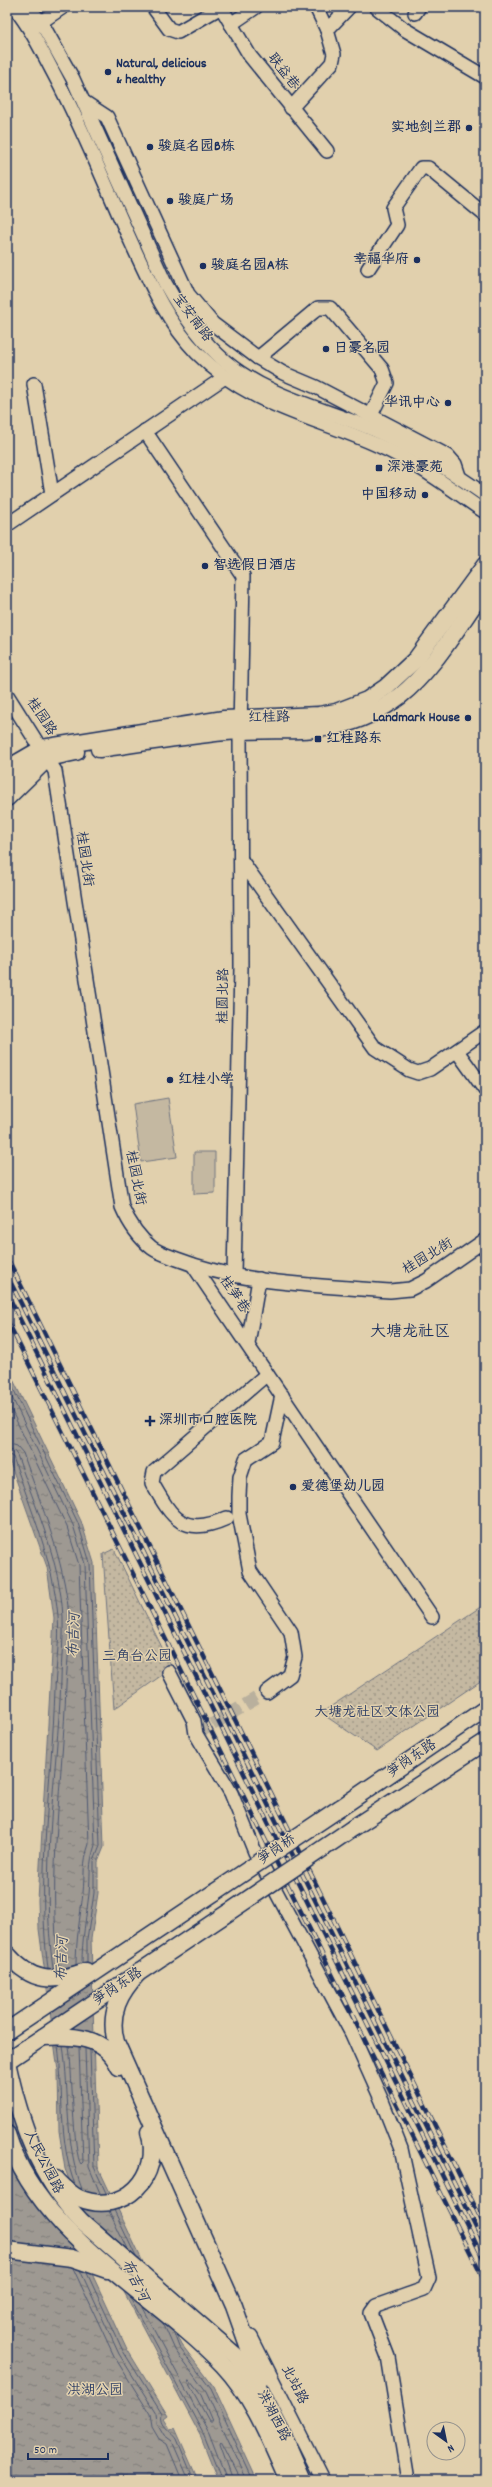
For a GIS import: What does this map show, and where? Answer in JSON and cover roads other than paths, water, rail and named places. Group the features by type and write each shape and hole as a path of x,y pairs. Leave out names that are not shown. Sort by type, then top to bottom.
{"main road":[{"name":"红桂路","path":"45,753 319,715 336,712 367,700 386,687 416,659 485,565"},
{"name":"红桂路","path":"240,725 312,731 348,724 384,706 415,682 485,589"},
{"path":"7,798 14,778 45,753"},
{"name":"笋岗东路","path":"340,1808 485,1709"},
{"name":"笋岗东路","path":"353,1828 485,1742"},
{"path":"460,1759 485,1748"},
{"name":"笋岗桥","path":"215,1892 340,1808"},
{"name":"笋岗桥","path":"229,1912 353,1828"},
{"name":"笋岗东路","path":"7,2031 215,1892"},
{"name":"笋岗东路","path":"7,2062 229,1912"},
{"path":"7,1954 26,1972 39,1978 65,1978 107,1964"},
{"path":"39,2161 68,2191 87,2201 112,2202 132,2193 140,2185 151,2164 153,2154 149,2131 116,2042 112,2022 118,2001 139,1972"},
{"path":"43,2037 78,2037 96,2042 104,2047 118,2064 139,2101 234,2306 242,2334 273,2411"},
{"name":"人民公园路","path":"7,2062 13,2089 28,2140 60,2198 82,2221 223,2343 229,2360"},
{"name":"人民公园路","path":"7,2134 20,2164 37,2192 55,2216 71,2233 123,2278 229,2360"},
{"path":"7,2250 72,2258 97,2265 123,2278"},
{"name":"洪湖西路","path":"229,2360 251,2375 273,2411 303,2480"},
{"name":"洪湖西路","path":"229,2360 237,2382 261,2421 288,2480"}],"street":[{"name":"宝安南路","path":"14,7 36,26 84,102 165,283 187,319 209,345 241,372 290,398 375,430 427,456 459,476 485,495"},
{"name":"宝安南路","path":"28,7 68,100 163,308 196,352 225,377 259,399 376,444 423,469 485,512"},
{"path":"36,26 63,7"},
{"path":"153,7 169,29 178,32 221,7"},
{"name":"联益巷","path":"221,7 250,56 327,152"},
{"path":"231,24 256,7"},
{"path":"291,108 332,63 334,54 327,30 316,7"},
{"path":"327,30 349,7"},
{"path":"376,7 404,30 485,77"},
{"path":"84,102 107,117 188,294 213,324 258,358 283,373 316,387 448,456 455,464 459,476"},
{"path":"368,269 397,225 393,208 421,168 428,168 485,214"},
{"path":"258,358 318,308 330,308 364,346 387,383 371,415"},
{"path":"187,319 213,324"},
{"path":"7,525 225,377"},
{"path":"34,384 52,494"},
{"name":"桂圆北路","path":"145,431 243,576 240,725 241,860 239,1110 234,1274"},
{"name":"桂园路","path":"7,694 45,753"},
{"name":"桂园北街","path":"45,753 55,771 122,1207 131,1226 153,1249 193,1265 258,1279 390,1291 410,1289 426,1281 485,1240"},
{"path":"241,860 376,1048 409,1070 418,1073 430,1069 485,1031"},
{"path":"457,1051 485,1090"},
{"name":"桂笋巷","path":"193,1265 432,1617"},
{"path":"248,1344 258,1279"},
{"path":"227,1518 209,1526 194,1525 173,1516 152,1483 154,1472 267,1374"},
{"path":"267,1692 290,1675 295,1656 290,1632 250,1571 239,1514 240,1477 246,1459 272,1442 282,1396"},
{"path":"169,1672 194,1721 196,1734 231,1793 255,1852 352,2034 401,2149 430,2278 424,2289 376,2306 371,2313 388,2357 408,2480"},
{"name":"北站路","path":"234,2306 276,2384 323,2480"}],"water":[{"name":"布吉河","path":"7,1367 81,1521 94,1563 104,1847 98,1862 98,1893 91,1939 98,2167 182,2345 214,2387 257,2480 218,2480 201,2437 81,2211 65,2169 59,2131 58,2071 39,1929 38,1901 54,1618 47,1567 7,1454"},
{"name":"洪湖公园","path":"7,2091 127,2349 168,2416 164,2419 171,2430 175,2428 198,2480 7,2480"}],"tunnel":[{"path":"196,1734 267,1692"}],"railway":[{"path":"7,1257 485,2227"},
{"path":"7,1275 485,2245"},
{"path":"7,1293 485,2262"},
{"path":"7,1320 485,2282"}],"place":[{"name":"Natural, delicious & healthy","path":"108,72"},
{"name":"实地剑兰郡","path":"469,128"},
{"name":"骏庭名园B栋","path":"150,147"},
{"name":"骏庭广场","path":"170,201"},
{"name":"幸福华府","path":"417,260"},
{"name":"骏庭名园A栋","path":"203,266"},
{"name":"日豪名园","path":"326,349"},
{"name":"华讯中心","path":"448,403"},
{"name":"深港豪苑","path":"379,468"},
{"name":"中国移动","path":"425,495"},
{"name":"智选假日酒店","path":"205,566"},
{"name":"Landmark House","path":"468,718"},
{"name":"红桂路东","path":"318,739"},
{"name":"红桂小学","path":"170,1080"},
{"name":"深圳市口腔医院","path":"150,1421"},
{"name":"爱德堡幼儿园","path":"293,1487"}],"district":[{"name":"大塘龙社区","path":"410,1332"}],"park label":[{"name":"三角台公园","path":"137,1657"},
{"name":"大塘龙社区文体公园","path":"377,1713"}]}
